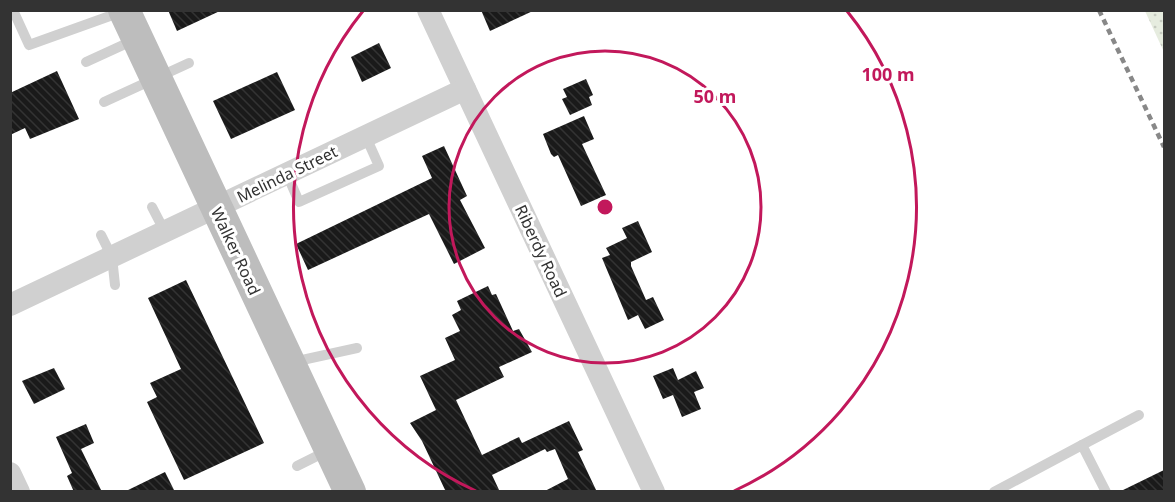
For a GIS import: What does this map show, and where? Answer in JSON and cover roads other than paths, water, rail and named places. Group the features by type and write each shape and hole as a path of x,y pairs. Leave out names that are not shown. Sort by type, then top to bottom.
{"main road":[{"name":"Walker Road","path":"124,10 350,492"}],"street":[{"name":"Riberdy Road","path":"428,10 654,492"},
{"name":"Melinda Street","path":"10,305 465,89"},
{"path":"10,473 19,492"}],"lane":[{"path":"13,10 29,45 124,10"},
{"path":"86,62 137,39"},
{"path":"104,102 189,63"},
{"path":"287,174 299,202 379,166 366,137"},
{"path":"152,207 165,232"},
{"path":"100,235 112,257 116,285"},
{"path":"289,363 357,348"},
{"path":"994,492 1139,415"},
{"path":"1082,445 1106,492"},
{"path":"297,466 330,450"}],"railway":[{"path":"1099,10 1164,147"}]}
